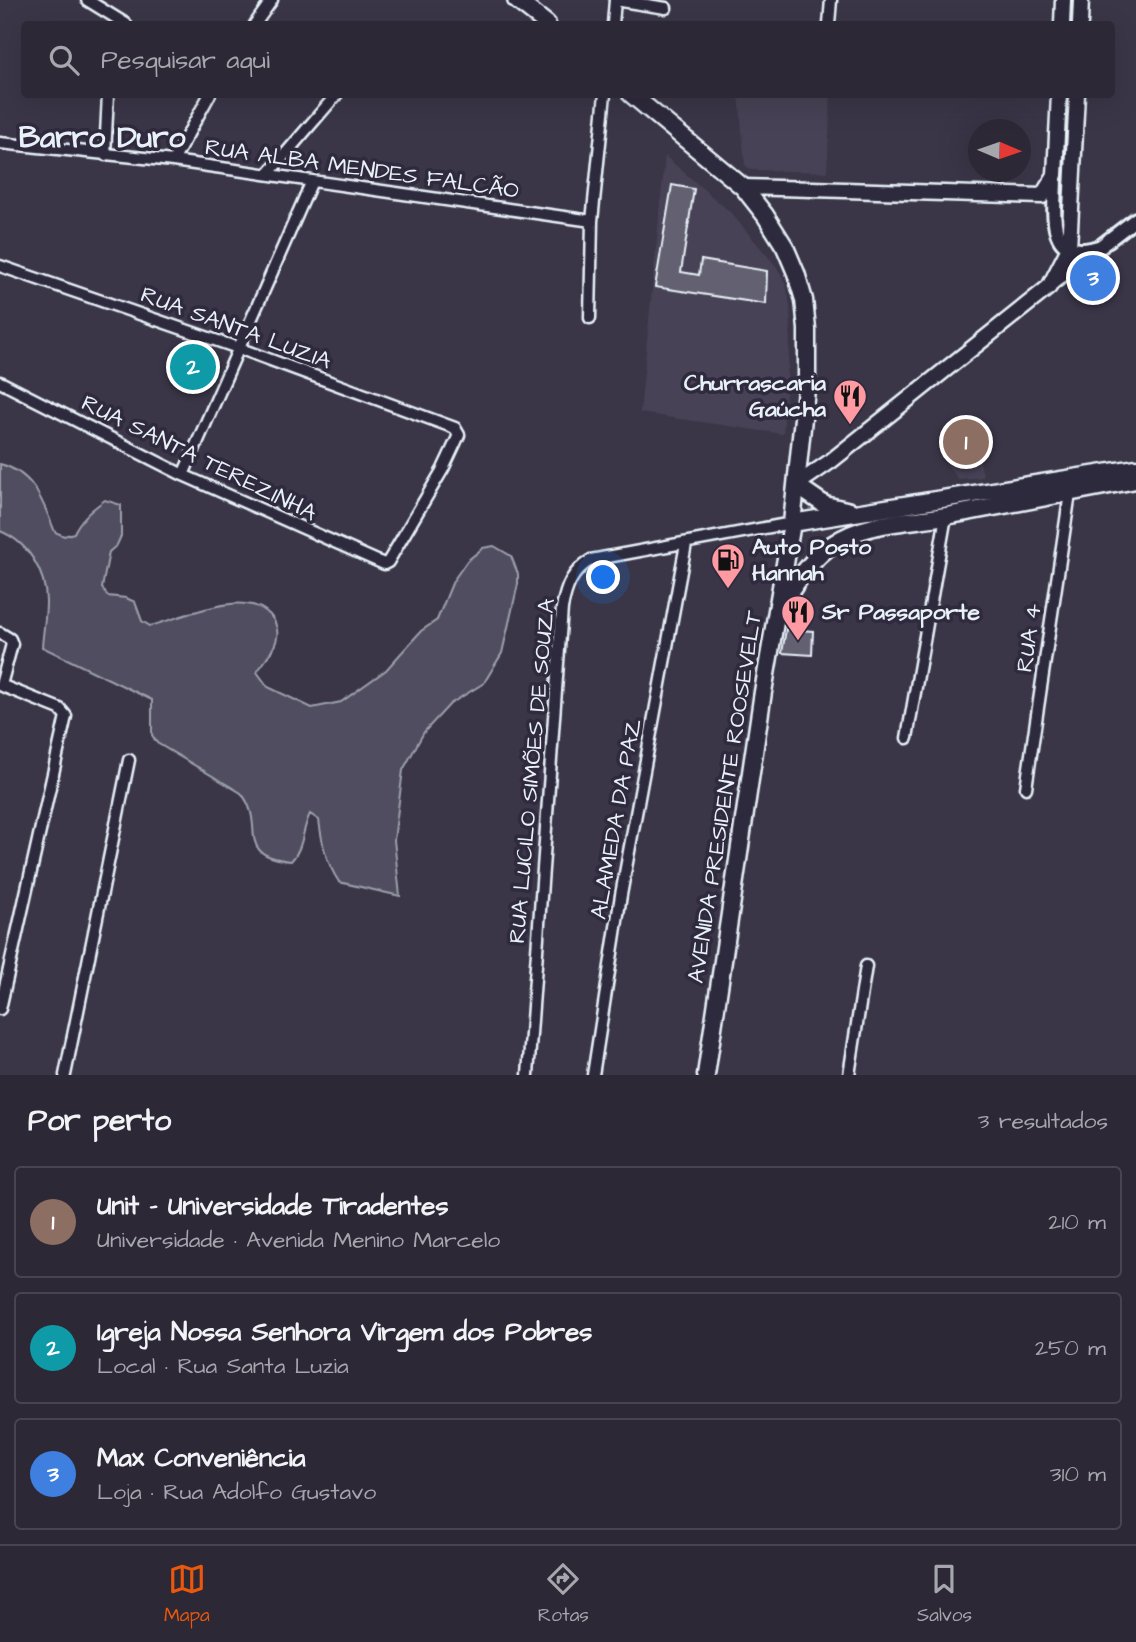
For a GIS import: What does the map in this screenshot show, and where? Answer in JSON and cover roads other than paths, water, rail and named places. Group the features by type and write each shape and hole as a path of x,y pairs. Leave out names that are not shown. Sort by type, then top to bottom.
{"main road":[{"path":"516,0 543,21"},
{"path":"1062,21 1063,0"},
{"path":"1080,21 1081,0"},
{"name":"AVENIDA PRESIDENTE ROOSEVELT","path":"636,98 743,187 785,247 804,300 807,329 807,380 792,523 775,617 706,1075"},
{"path":"743,187 1037,197 1046,193 1055,174 1059,98"},
{"path":"866,513 825,505 796,485 831,461 1048,287 1069,248 1077,98"},
{"path":"792,523 1136,467"},
{"path":"775,617 796,582 833,544 876,527 1136,480"}],"street":[{"path":"87,0 112,21"},
{"path":"257,21 272,0"},
{"path":"612,21 615,0 666,8"},
{"path":"829,21 831,0"},
{"path":"105,155 108,98"},
{"path":"173,161 208,98"},
{"path":"268,174 334,98"},
{"path":"590,318 592,221 605,98"},
{"name":"RUA ALBA MENDES FALCÃO","path":"0,143 173,161 592,221"},
{"path":"1055,174 1056,234 1059,241 1069,248 1089,250 1102,246"},
{"path":"183,475 312,181"},
{"path":"1048,287 1136,219"},
{"name":"RUA SANTA LUZIA","path":"0,266 238,348 458,430 459,435 443,468 388,562 384,564"},
{"name":"RUA SANTA TEREZINHA","path":"0,382 183,475 384,564"},
{"name":"RUA 4","path":"1026,788 1070,493"},
{"path":"906,738 946,516"},
{"name":"RUA LUCILO SIMÕES DE SOUZA","path":"527,1075 565,589 574,573 591,560 792,523"},
{"name":"ALAMEDA DA PAZ","path":"593,1075 621,895 686,544"},
{"path":"0,633 10,639 12,644 0,685 60,709 66,714 0,1009"},
{"path":"65,1075 129,760"},
{"path":"849,1075 866,966"}],"place":[{"name":"Max Conveniência","path":"1093,278"},
{"name":"Igreja Nossa Senhora Virgem dos Pobres","path":"193,367"},
{"name":"Churrascaria Gaúcha","path":"850,426"},
{"name":"Unit - Universidade Tiradentes","path":"966,442"},
{"name":"Auto Posto Hannah","path":"728,590"},
{"name":"Sr Passaporte","path":"798,642"}],"district":[{"name":"Barro Duro","path":"102,138"}]}
